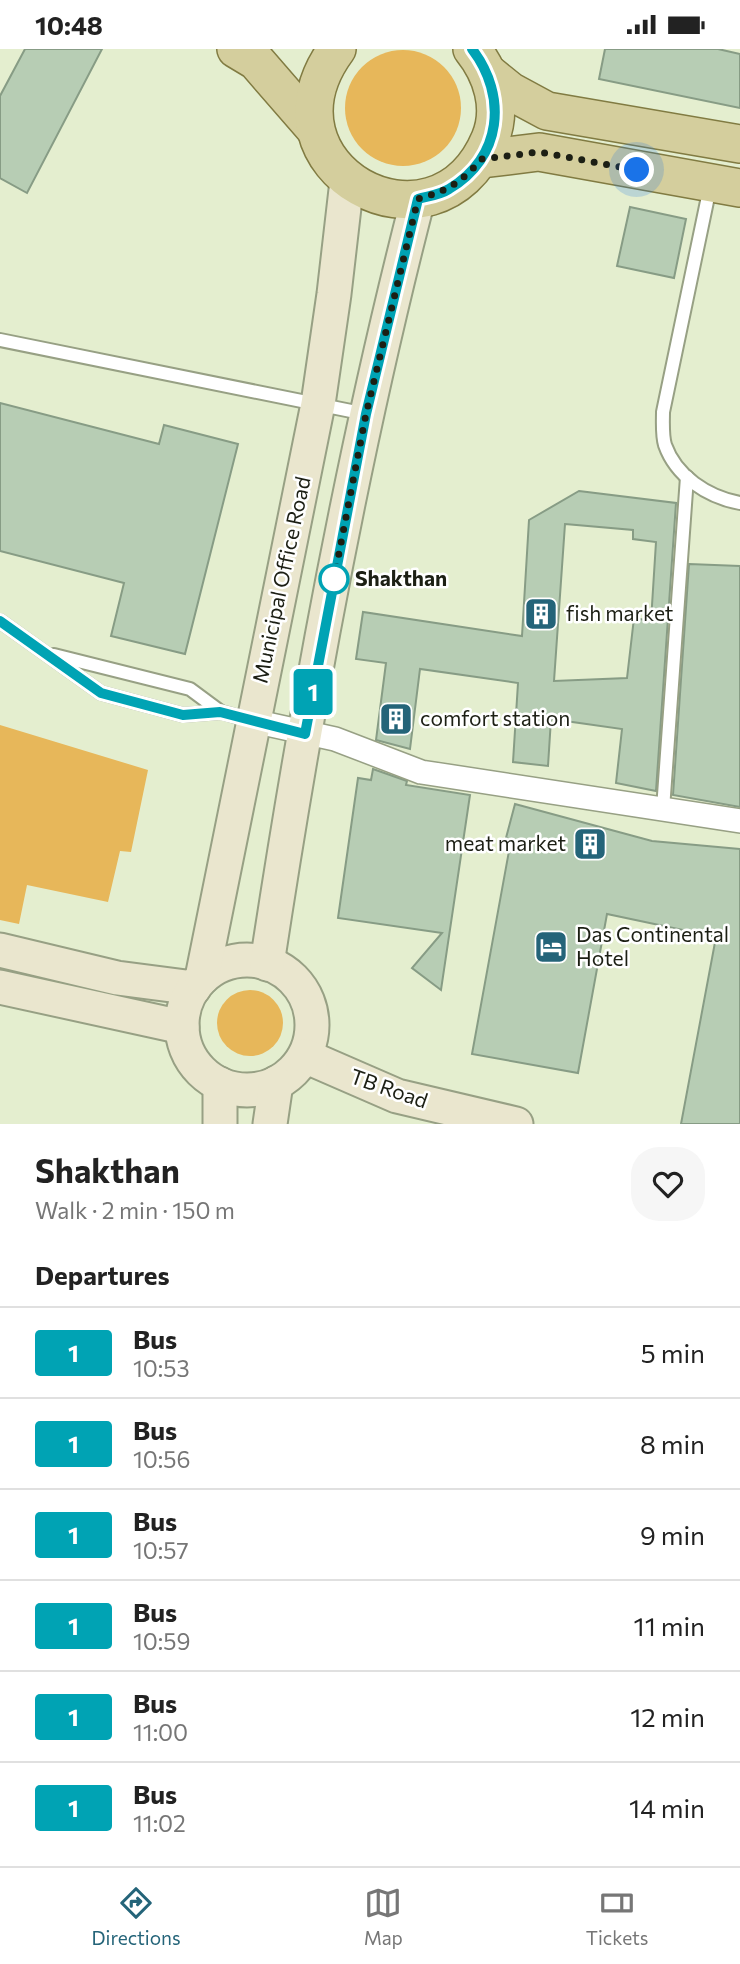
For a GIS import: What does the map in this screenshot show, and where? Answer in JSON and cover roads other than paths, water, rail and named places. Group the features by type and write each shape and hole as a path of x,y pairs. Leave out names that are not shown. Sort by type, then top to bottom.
{"main road":[{"path":"236,49 256,61 315,129"},
{"path":"337,49 322,69 313,98 315,129 326,157 347,181 372,195 400,201 446,191 462,181 482,159 494,132 496,102 480,61"},
{"path":"480,61 510,91 547,111 740,144"},
{"path":"482,159 539,152 725,185"},
{"name":"Municipal Office Road","path":"198,983 318,404 347,181"},
{"path":"267,964 305,734 366,414 418,199"},
{"path":"0,950 117,978 198,983"},
{"path":"254,961 267,964 293,978 305,995 312,1015 312,1036 305,1056 293,1072 276,1083 257,1090 237,1089 220,1084 204,1074 185,1044 182,1027 185,1006 198,983 213,970 233,962 254,961"},
{"path":"0,987 182,1027"},
{"name":"TB Road","path":"305,1056 397,1096 516,1124"},
{"path":"270,1124 276,1083"},
{"path":"220,1084 220,1124"}],"street":[{"path":"253,721 335,739 421,772 740,821"}],"lane":[{"path":"725,185 663,412 664,442 677,468 698,487 740,503"},
{"path":"0,340 366,414"},
{"path":"663,809 687,477"},
{"path":"0,621 101,693 183,715 220,712 253,721"},
{"path":"47,653 190,689 220,712"}],"place":[{"name":"Shakthan","path":"334,579"},
{"name":"fish market","path":"541,614"},
{"name":"comfort station","path":"396,719"},
{"name":"meat market","path":"590,844"},
{"name":"Das Continental Hotel","path":"551,947"}]}
